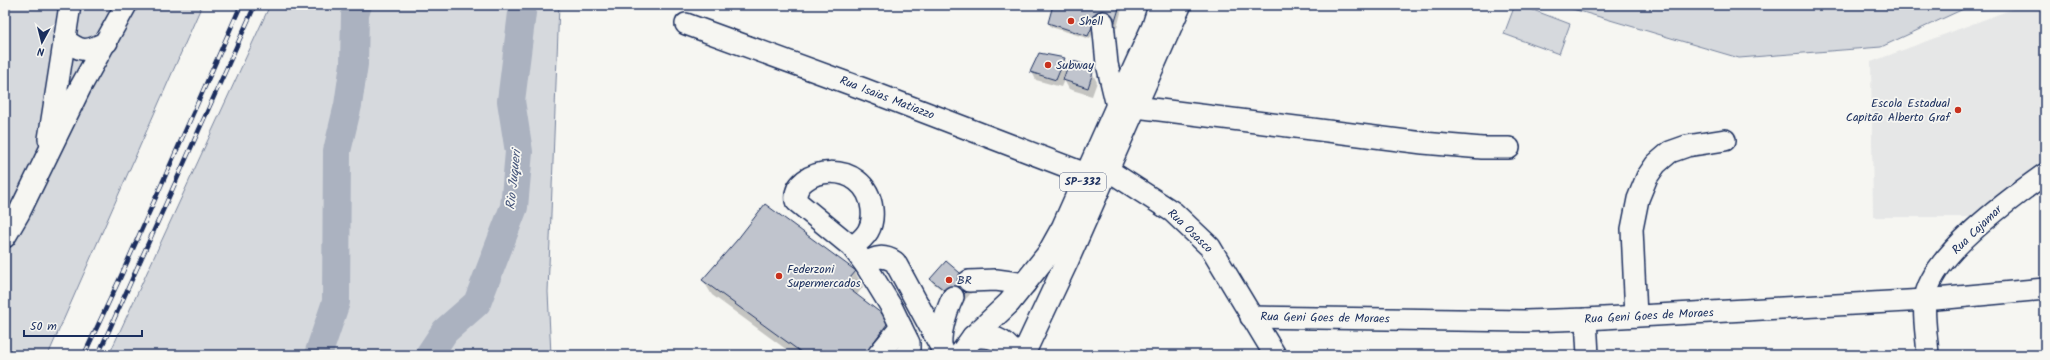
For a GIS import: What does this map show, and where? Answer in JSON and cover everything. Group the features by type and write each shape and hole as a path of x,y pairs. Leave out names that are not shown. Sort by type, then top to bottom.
{"main road":[{"name":"SP-332","path":"1023,355 1108,170 1160,5"},
{"name":"SP-332","path":"949,352 973,337 1009,303 1052,247 1063,227 1086,174 1127,106 1180,5"},
{"path":"973,337 991,336 1000,339 1008,345 1016,355"}],"street":[{"path":"46,160 70,5"},
{"path":"5,237 46,160 80,88 126,5"},
{"path":"1103,22 1107,64 1127,106 1423,143 1482,148 1509,148"},
{"name":"Rua Isaias Matiazzo","path":"686,24 864,89 1086,174"},
{"path":"64,40 79,50 86,51 106,42"},
{"path":"58,79 63,84 80,88"},
{"path":"1636,316 1632,229 1638,199 1648,177 1656,164 1670,152 1687,146 1725,140"},
{"name":"Rua Osasco","path":"1108,170 1173,212 1210,247 1275,355"},
{"name":"Rua Cajamar","path":"1928,355 1925,300 1930,281 1939,267 1962,242 1995,211 2045,174"},
{"path":"852,247 866,264 892,308 909,343 909,349 905,355"},
{"path":"866,264 878,257 887,257 895,262 949,352"},
{"path":"969,281 996,280 1025,284"},
{"name":"Rua Geni Goes de Moraes","path":"1251,317 1526,321 1586,319 1925,300 2045,289"},
{"path":"949,352 942,332 948,307 953,297"},
{"path":"1586,319 1588,355"},
{"path":"878,355 901,327"}],"shaded area":[{"path":"5,5 202,5 48,355 5,355"},
{"path":"270,5 559,5 548,292 551,355 109,355"},
{"path":"1515,5 1520,5 1570,24 1559,54 1504,34"},
{"path":"1559,5 1972,5 1881,47 1739,58"},
{"name":"Escola Estadual Capitão Alberto Graf","path":"2023,5 2045,5 2045,158 1970,217 1873,217 1871,62"},
{"path":"993,344 1007,355 973,355 976,349"}],"building":[{"name":"Shell","path":"1053,5 1120,5 1114,25 1095,20 1088,36 1048,23"},
{"name":"Subway","path":"1039,53 1065,58 1056,80 1030,72"},
{"path":"1070,60 1090,66 1093,72 1088,88 1063,80"},
{"name":"Federzoni Supermercados","path":"765,204 856,271 844,285 890,320 864,355 805,355 702,280 737,240"},
{"name":"BR","path":"946,261 973,284 958,301 930,279"}],"waterway":[{"path":"318,355 336,302 337,151 348,105 354,64 355,14 358,5"},
{"name":"Rio Juqueri","path":"429,355 445,331 477,303 514,207 519,152 511,101 523,5"}],"tunnel":[{"path":"1103,22 1108,5"}],"railway":[{"path":"84,355 121,276 241,5"},
{"path":"98,355 255,5"}],"place":[{"name":"Shell","path":"1071,21"},
{"name":"Subway","path":"1048,65"},
{"name":"Escola Estadual Capitão Alberto Graf","path":"1958,110"},
{"name":"Federzoni Supermercados","path":"779,276"},
{"name":"BR","path":"949,280"}]}
